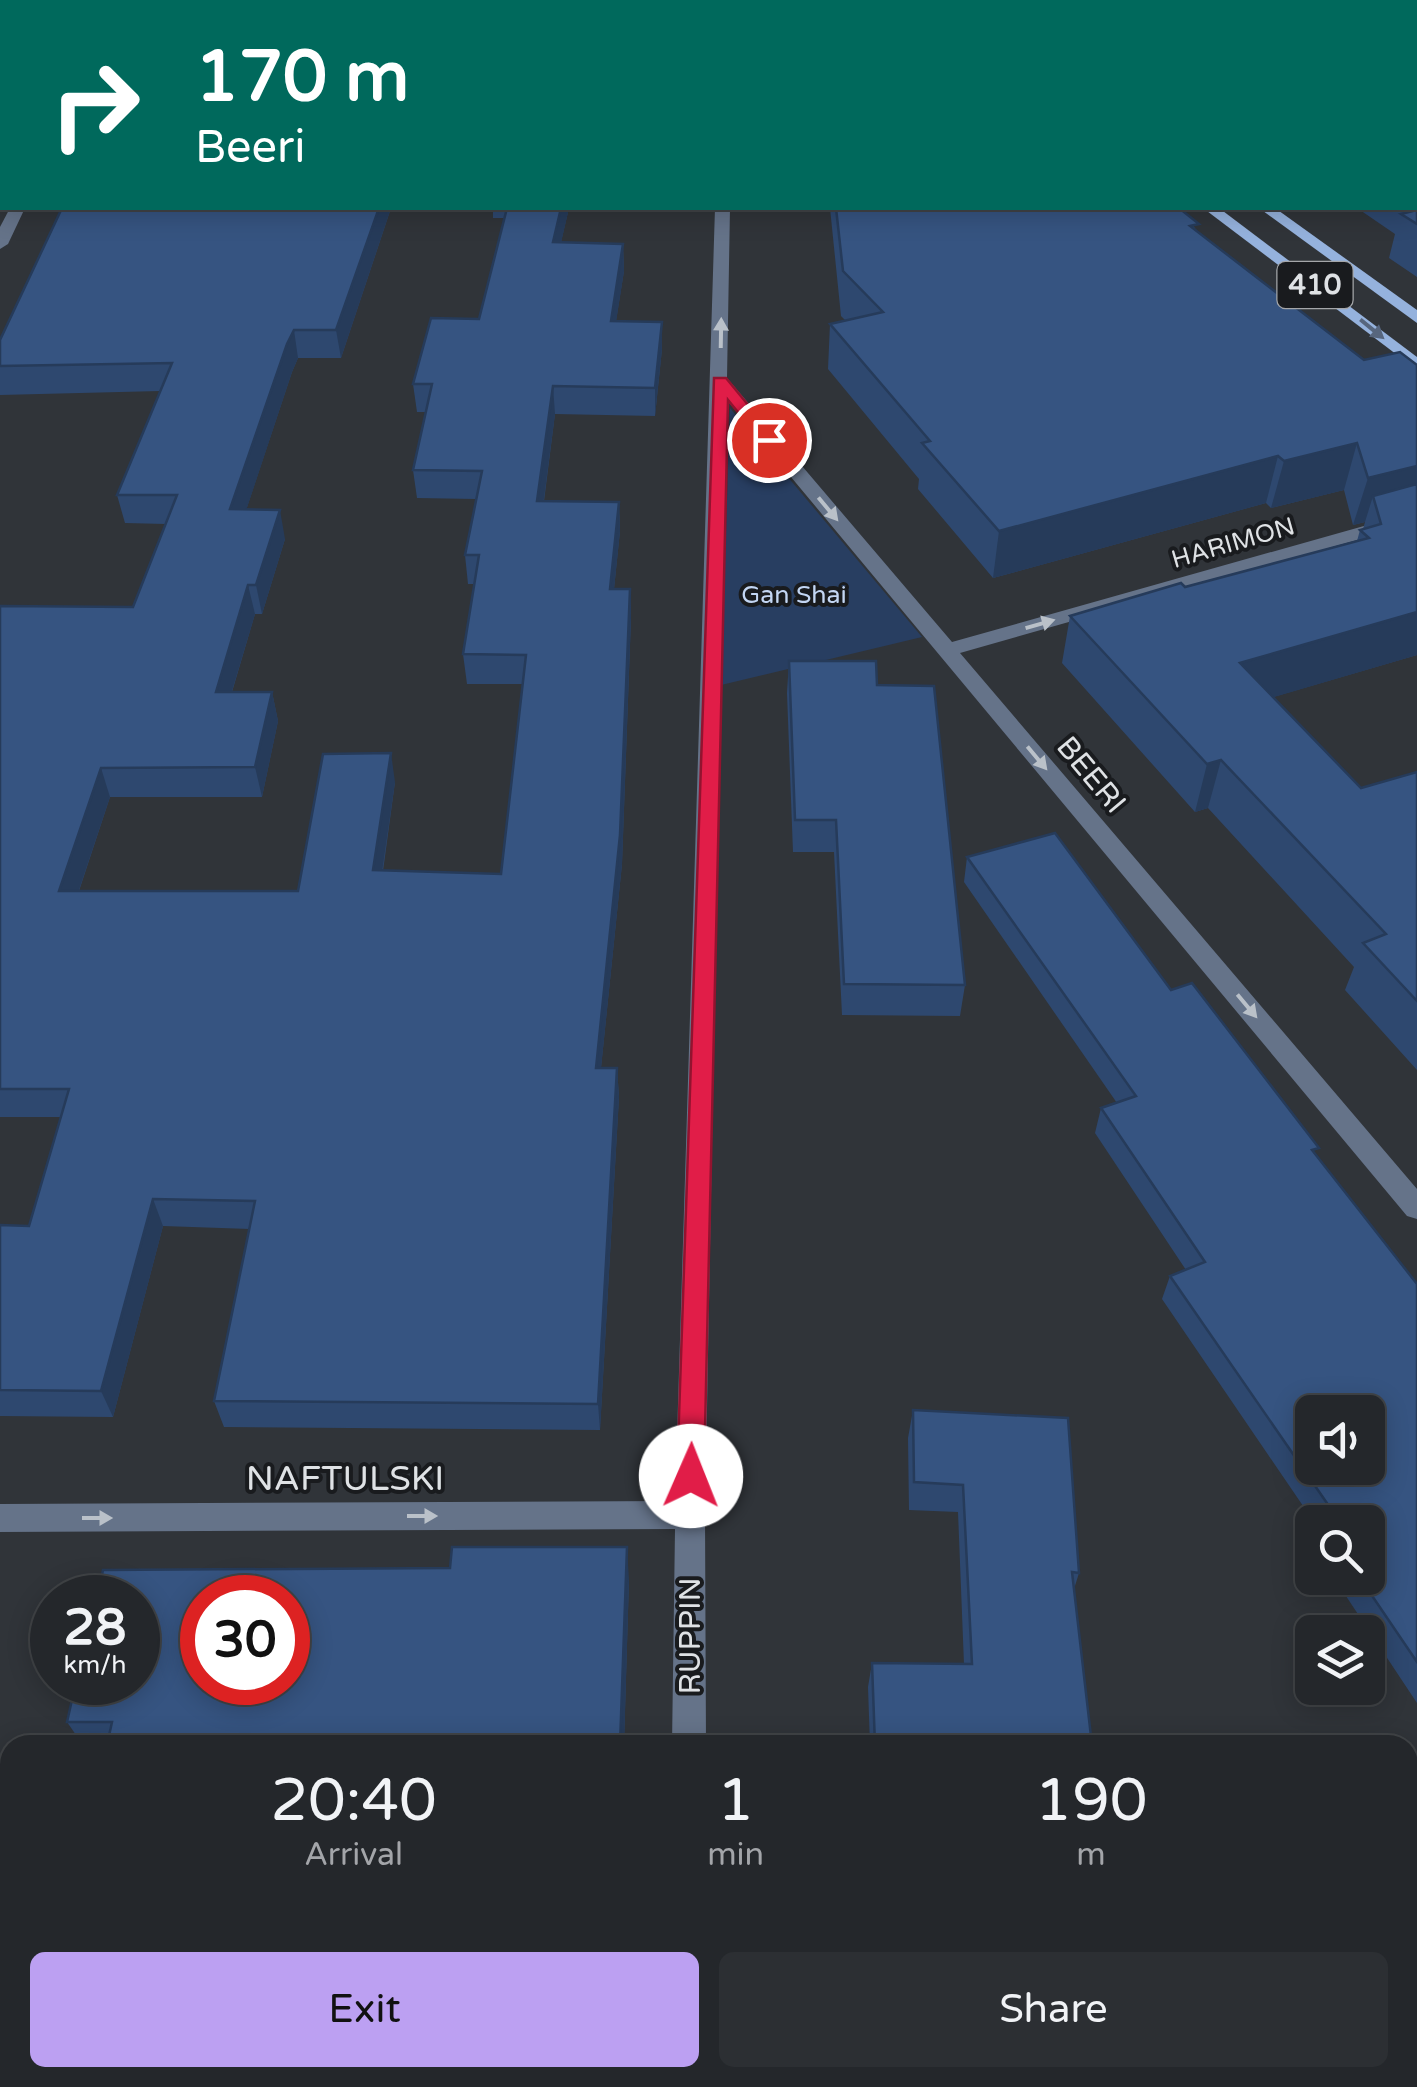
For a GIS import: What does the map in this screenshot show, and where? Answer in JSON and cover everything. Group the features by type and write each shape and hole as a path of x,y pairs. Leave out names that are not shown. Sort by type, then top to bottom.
{"main road":[{"name":"410","path":"1213,210 1417,365"},
{"name":"410","path":"1269,210 1417,318"}],"street":[{"path":"0,244 16,210"},
{"name":"RUPPIN","path":"690,1735 690,1515 722,210"},
{"name":"BEERI","path":"720,381 1417,1208"},
{"name":"HARIMON","path":"947,650 1417,517"},
{"name":"NAFTULSKI","path":"0,1518 690,1515"}],"green space":[{"name":"Gan Shai","path":"730,408 922,637 721,685"}],"building":[{"path":"61,210 378,210 336,330 294,330 287,344 230,509 280,510 256,585 248,585 216,692 272,692 255,767 101,768 59,891 298,891 323,754 391,753 373,870 501,874 526,655 463,654 479,555 465,555 482,471 413,470 432,384 413,384 431,318 479,319 506,210 561,210 553,242 623,244 611,321 662,322 655,388 553,386 537,501 619,502 610,589 630,589 620,835 596,1068 617,1068 598,1404 214,1401 255,1201 153,1199 101,1391 0,1390 0,1225 29,1226 69,1089 0,1089 0,606 133,607 177,495 117,495 172,363 0,366 0,340"},
{"path":"836,210 1182,210 1199,224 1190,226 1364,360 1400,352 1417,365 1417,466 1368,478 1357,443 1284,461 1278,456 999,531 922,443 930,441 830,324 883,312 843,271"},
{"path":"1417,210 1417,224 1401,214"},
{"path":"1417,484 1417,612 1240,663 1361,788 1417,772 1417,1001 1363,943 1386,934 1221,760 1207,764 1070,616 1181,583 1185,587 1369,538 1360,530 1381,524 1373,496"},
{"path":"789,661 876,661 877,685 934,686 965,985 844,984 836,820 795,820"},
{"path":"1055,833 1171,990 1192,983 1319,1148 1312,1150 1417,1284 1417,1662 1372,1595 1385,1595 1385,1505 1328,1505 1314,1485 1385,1485 1385,1395 1295,1395 1295,1457 1170,1276 1205,1262 1101,1108 1136,1096 967,857"},
{"path":"913,1410 1068,1418 1079,1573 1072,1572 1091,1735 875,1735 872,1663 972,1664 963,1485 914,1482"},
{"path":"452,1547 627,1547 620,1735 109,1735 112,1722 67,1722 71,1705 160,1705 160,1575 102,1575 103,1570 450,1568"}],"route":[{"path":"691,1476 720,381 769,440"}]}
